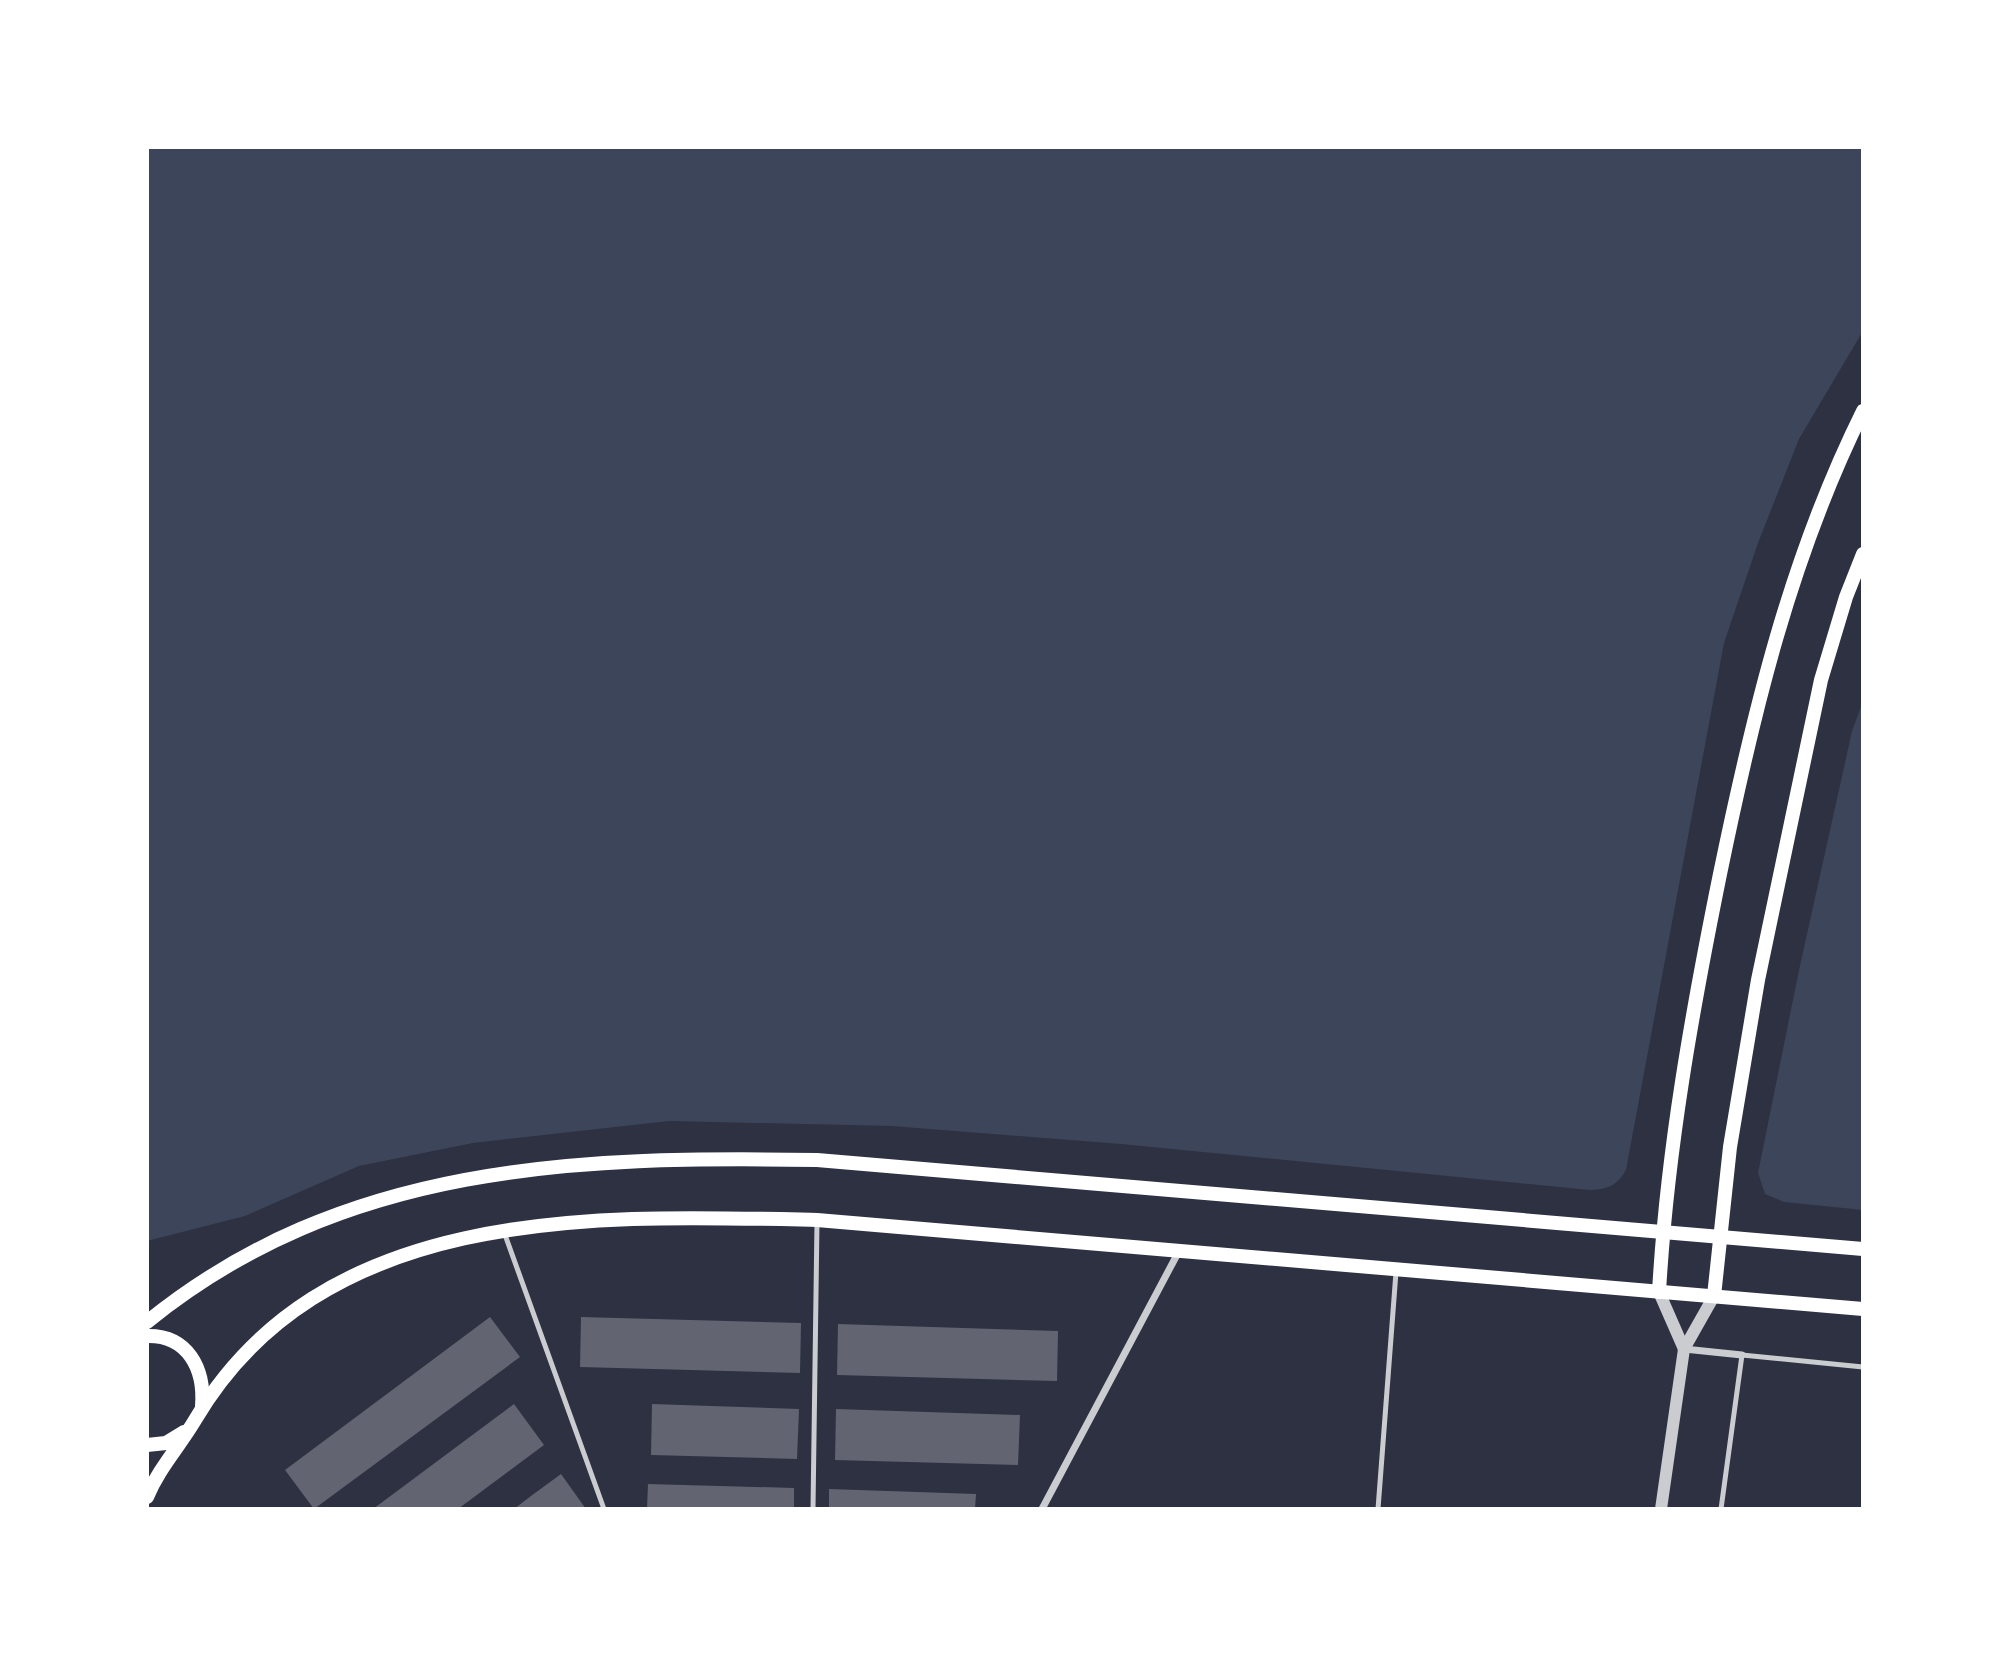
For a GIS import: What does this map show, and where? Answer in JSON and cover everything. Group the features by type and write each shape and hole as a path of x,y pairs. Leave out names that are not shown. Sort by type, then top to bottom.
{"main road":[{"path":"1659,1292 1671,1145 1703,960 1764,673 1794,576 1832,474 1863,411"},
{"path":"1714,1296 1730,1147 1756,993 1794,802 1821,680 1846,597 1863,554"},
{"path":"147,1322 184,1292 252,1252 339,1214 418,1189 491,1173 695,1158 817,1160 1863,1249"},
{"path":"147,1497 155,1476 202,1406 242,1357 291,1314 334,1285 371,1265 416,1250 503,1231 591,1220 684,1217 817,1220 1863,1309"},
{"path":"147,1336 158,1336 176,1342 190,1353 200,1369 204,1387 202,1406"},
{"path":"147,1446 166,1443 182,1434 194,1421"}],"street":[{"path":"1042,1509 1179,1251"},
{"path":"1659,1292 1684,1349"},
{"path":"1661,1509 1684,1349 1714,1296"},
{"path":"1684,1349 1742,1355"}],"lane":[{"path":"813,1509 817,1220"},
{"path":"503,1231 604,1509"},
{"path":"1378,1509 1396,1269"},
{"path":"1721,1509 1742,1355 1863,1367"}],"shaded area":[{"path":"147,147 1863,147 1863,331 1799,439 1758,543 1724,643 1623,1175 1611,1186 1590,1190 1121,1144 891,1126 669,1121 473,1143 359,1166 245,1216 147,1241"},
{"path":"1863,701 1863,1210 1784,1202 1765,1194 1758,1173 1799,970 1852,731"}],"building":[{"path":"490,1317 520,1357 314,1509 285,1470"},
{"path":"581,1317 801,1323 800,1373 580,1367"},
{"path":"838,1324 1058,1331 1057,1381 837,1375"},
{"path":"514,1404 544,1445 458,1509 373,1509"},
{"path":"652,1404 799,1409 797,1459 651,1455"},
{"path":"836,1409 1020,1415 1018,1465 835,1460"},
{"path":"561,1474 586,1509 514,1509 531,1496"},
{"path":"648,1484 794,1488 794,1509 647,1509"},
{"path":"829,1489 976,1494 975,1509 829,1509"}]}
